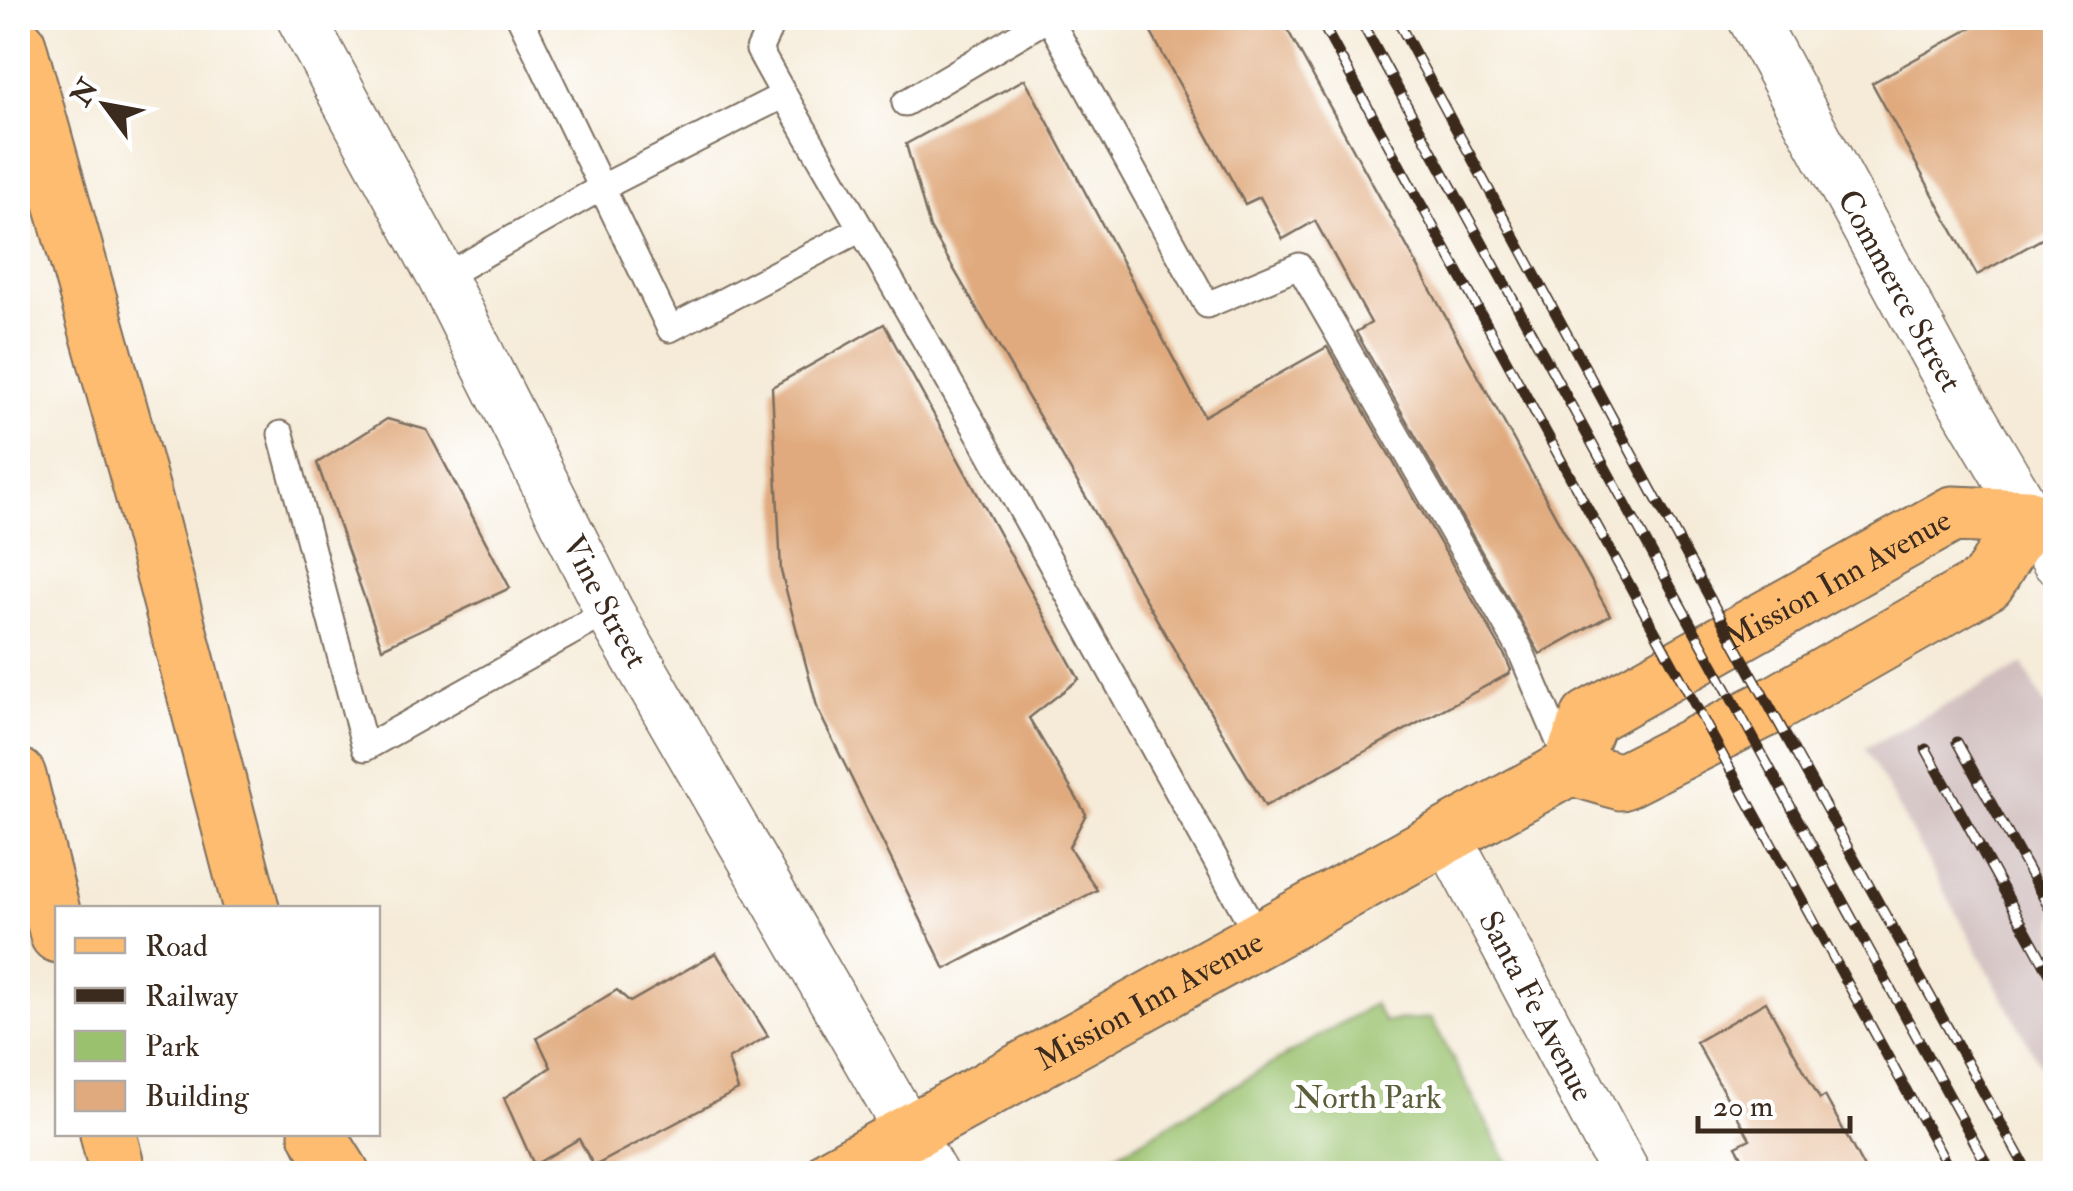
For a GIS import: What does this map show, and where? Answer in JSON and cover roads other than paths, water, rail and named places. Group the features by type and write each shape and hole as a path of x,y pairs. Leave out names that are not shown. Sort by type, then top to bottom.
{"main road":[{"path":"18,45 144,494 250,906"},
{"name":"Mission Inn Avenue","path":"834,1174 920,1153 1259,938 1448,838 1570,767 1589,718 1953,514 2041,539"},
{"name":"Mission Inn Avenue","path":"1570,767 1621,782 1770,708 1987,583 2041,539"},
{"path":"18,776 55,922"},
{"path":"108,1136 118,1174"},
{"path":"304,1174 308,1136"},
{"path":"317,1136 342,1174"}],"street":[{"name":"Vine Street","path":"301,18 442,278 609,611 920,1153"},
{"name":"Commerce Street","path":"1752,18 2041,539"},
{"name":"Santa Fe Avenue","path":"1448,838 1626,1174"}],"lane":[{"path":"520,18 599,189 670,329 861,229"},
{"path":"774,18 759,50 1259,938"},
{"path":"905,103 1048,18 1207,305 1300,266 1519,647 1534,692 1570,767"},
{"path":"442,278 599,189 784,94"},
{"path":"281,434 365,748 609,611"}],"railway":[{"path":"1319,18 1952,1174"},
{"path":"1359,18 1992,1174"},
{"path":"1396,18 1731,637 2029,1174"},
{"path":"1957,742 2056,920"},
{"path":"1926,749 2056,985"}],"park label":[{"name":"North Park","path":"1368,1097"}]}
